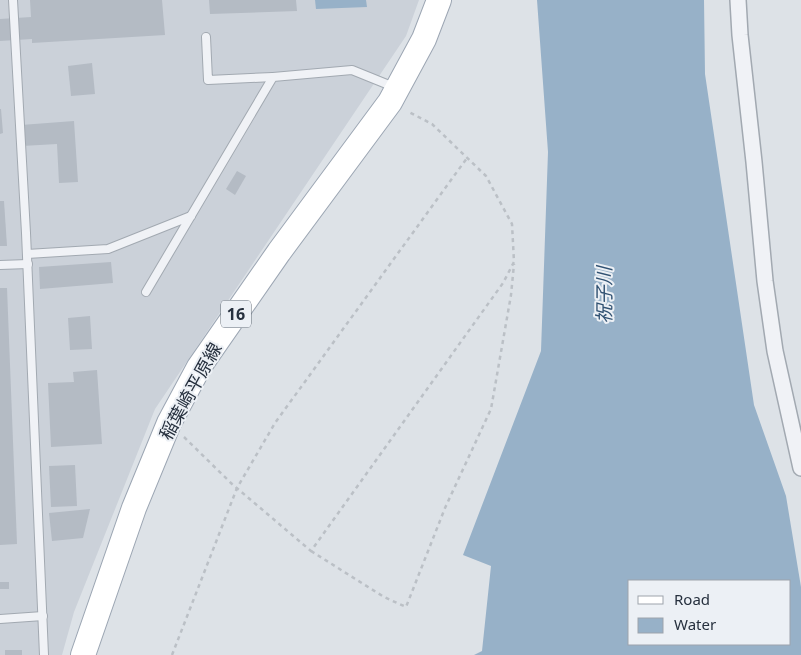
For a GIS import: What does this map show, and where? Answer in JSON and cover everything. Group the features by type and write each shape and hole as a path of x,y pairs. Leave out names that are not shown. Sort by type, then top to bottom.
{"main road":[{"name":"稲葉崎平原線","path":"83,655 134,508 169,423 199,367 279,252 394,95 424,39 440,0"}],"street":[{"path":"738,0 765,281 775,351 801,468"}],"lane":[{"path":"13,0 28,264 44,655"},
{"path":"206,37 208,80 273,77 352,70 394,95"},
{"path":"146,292 273,77"},
{"path":"27,254 108,249 191,216"},
{"path":"0,265 28,264"},
{"path":"0,619 43,616"}],"path":[{"path":"169,423 237,488 311,551 384,597 406,607 445,508 491,409 511,295 514,262 512,224 486,176 432,124 394,95"},
{"path":"172,655 237,488 274,423 467,158"},
{"path":"311,551 503,283 514,262"}],"shaded area":[{"path":"0,0 419,0 406,36 155,409 74,612 62,655 0,655"}],"water":[{"path":"315,0 366,0 367,7 316,9"},
{"name":"祝子川","path":"537,0 704,0 705,74 754,405 786,496 801,587 801,655 474,655 482,651 491,566 463,555 541,351 548,152"}],"building":[{"path":"30,0 162,0 165,35 32,43 32,39 0,41 0,19 31,17"},
{"path":"209,0 296,0 297,11 210,14"},
{"path":"92,63 95,94 71,96 68,66"},
{"path":"0,109 3,133 0,134"},
{"path":"74,121 78,182 59,183 57,144 22,146 21,125"},
{"path":"237,171 246,176 235,195 226,189"},
{"path":"0,201 4,201 7,246 0,246"},
{"path":"111,262 113,283 40,289 39,267"},
{"path":"0,288 7,288 17,544 0,545"},
{"path":"90,316 92,349 70,350 68,318"},
{"path":"97,370 102,444 51,447 48,383 74,382 73,372"},
{"path":"75,465 77,506 51,507 49,466"},
{"path":"90,509 83,538 52,541 49,513"},
{"path":"0,582 9,582 9,589 0,589"},
{"path":"5,650 22,650 22,655 5,655"}]}
